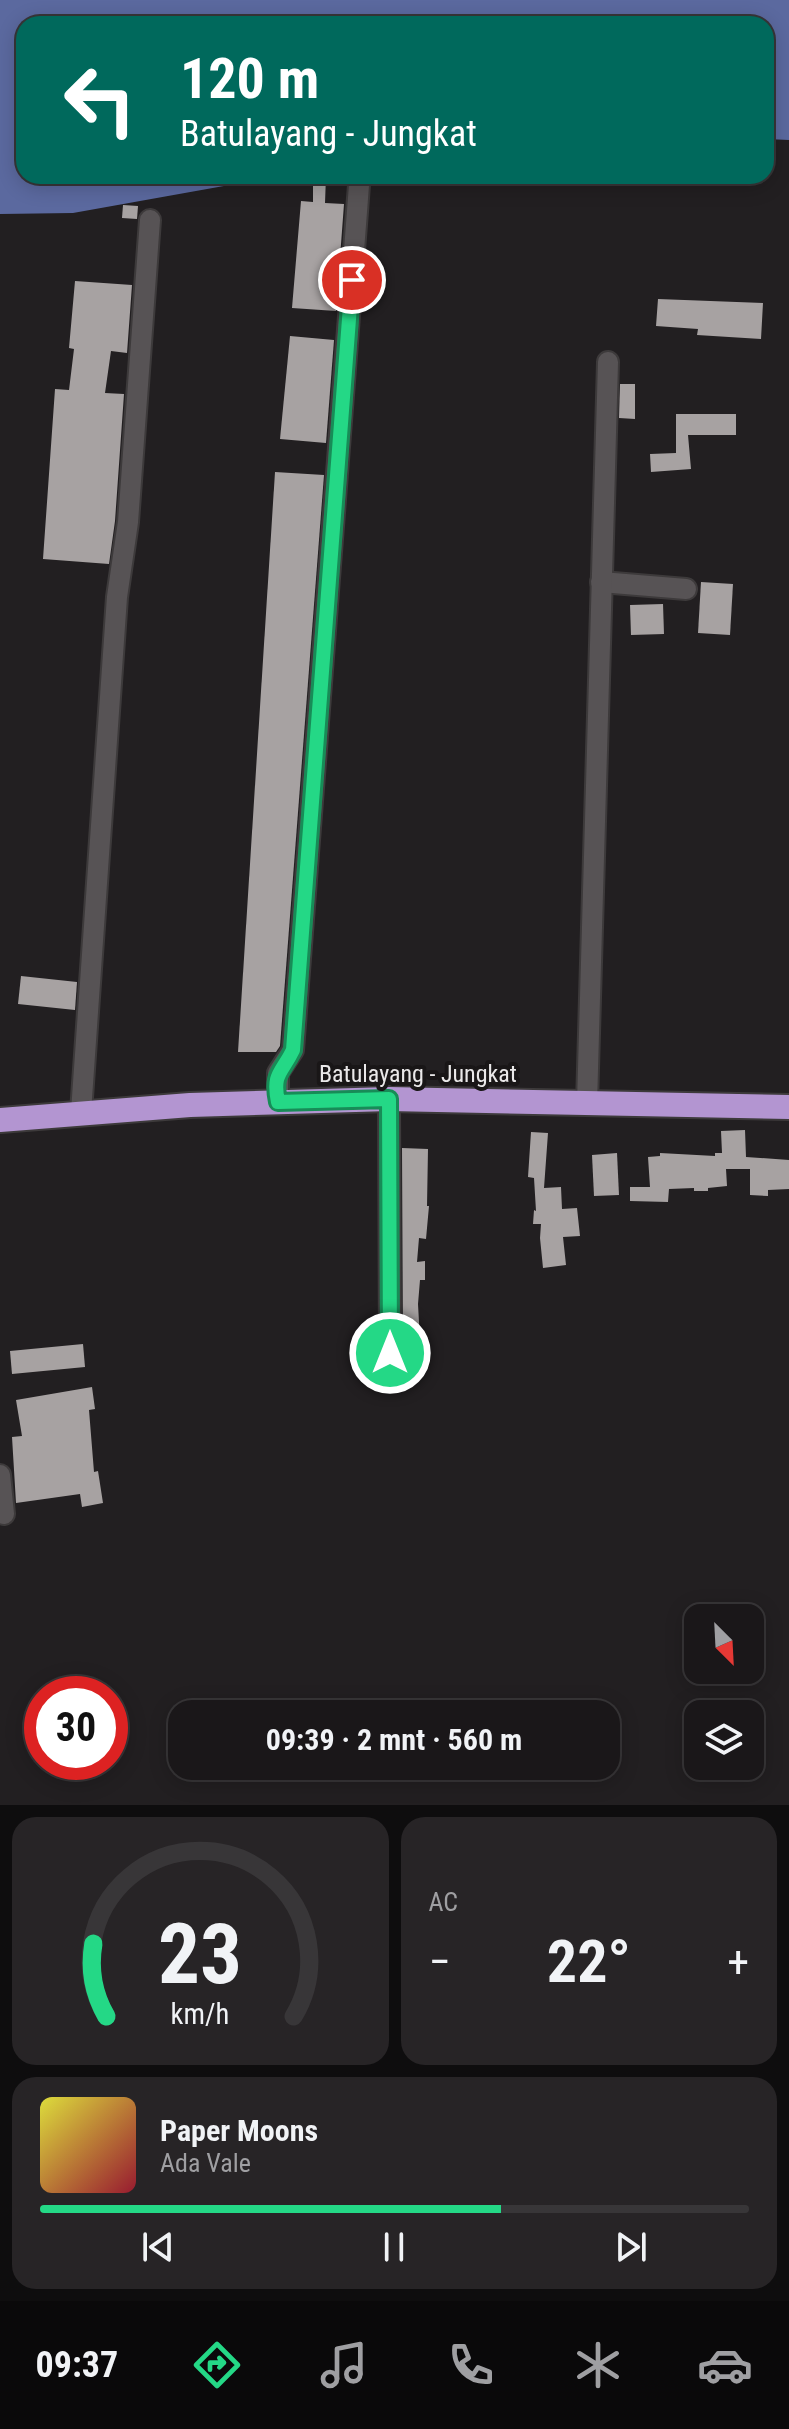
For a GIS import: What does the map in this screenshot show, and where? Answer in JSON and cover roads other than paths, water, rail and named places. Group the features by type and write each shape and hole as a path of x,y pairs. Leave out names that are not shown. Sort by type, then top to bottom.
{"highway":[{"name":"Batulayang - Jungkat","path":"0,1120 81,1112 389,1099 789,1107"}],"street":[{"path":"278,1102 278,1073 293,1050 359,185"},
{"path":"81,1112 117,597 128,522 150,220"},
{"path":"587,1104 608,362"},
{"path":"601,582 686,589"},
{"path":"389,1099 390,1353"},
{"path":"0,1475 4,1514"}],"water":[{"path":"0,0 789,0 789,140 774,139 774,16 16,16 16,184 234,184 73,213 0,214"}]}
